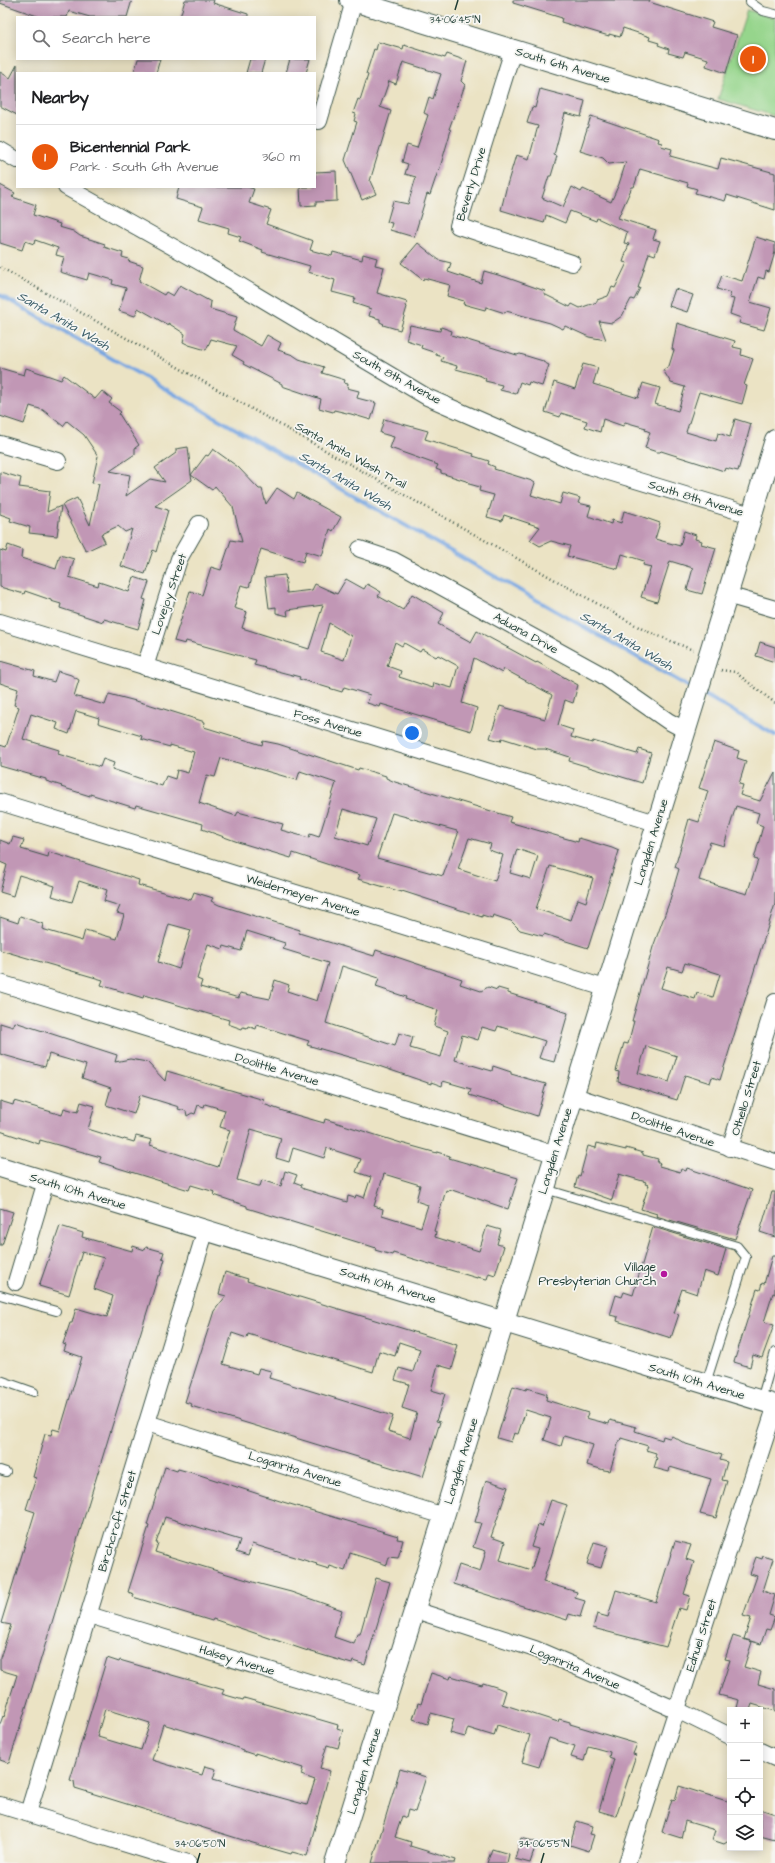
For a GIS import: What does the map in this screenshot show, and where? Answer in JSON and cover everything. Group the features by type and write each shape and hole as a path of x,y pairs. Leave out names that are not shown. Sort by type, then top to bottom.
{"street":[{"name":"South 6th Avenue","path":"352,1 775,130"},
{"path":"319,121 352,1"},
{"name":"Beverly Drive","path":"513,50 458,226 572,263"},
{"path":"0,150 16,159"},
{"name":"South 8th Avenue","path":"68,188 207,266 427,397 576,462 751,515"},
{"name":"Longden Avenue","path":"335,1863 415,1610 572,1095 695,699 710,672 727,595 775,440"},
{"path":"0,444 58,461"},
{"name":"Lovejoy Street","path":"145,667 179,559 199,524"},
{"name":"Aduana Drive","path":"360,550 393,560 602,675 668,721 686,730"},
{"path":"727,595 775,610"},
{"name":"Foss Avenue","path":"0,622 656,823"},
{"name":"Weidermeyer Avenue","path":"0,802 606,988"},
{"name":"Doolittle Avenue","path":"0,983 554,1154"},
{"name":"Othello Street","path":"730,1148 775,1002"},
{"name":"Doolittle Avenue","path":"572,1095 775,1162"},
{"name":"South 10th Avenue","path":"0,1167 504,1321 770,1405"},
{"path":"16,1282 46,1181"},
{"name":"Birchcroft Street","path":"28,1813 90,1615 206,1229"},
{"name":"Ednuel Street","path":"627,1863 677,1710 770,1405"},
{"name":"Loganrita Avenue","path":"147,1423 444,1516"},
{"name":"Loganrita Avenue","path":"415,1610 535,1649 677,1710 727,1735"},
{"name":"Halsey Avenue","path":"90,1615 384,1705"},
{"path":"763,1752 775,1758"},
{"path":"0,1805 188,1863"}],"lane":[{"path":"750,0 750,2 763,11 775,14"},
{"path":"544,1189 737,1246 746,1257 706,1384"},
{"path":"0,1295 56,1311"},
{"path":"770,1405 775,1352"},
{"path":"0,1380 34,1392"}],"path":[{"name":"Santa Anita Wash Trail","path":"0,267 644,630 697,651"},
{"path":"710,672 732,670 775,703"}],"green space":[{"path":"747,10 775,18 775,116 718,99"}],"building":[{"path":"0,0 132,0 127,16 86,16 69,11 67,16 37,16 0,3"},
{"path":"185,0 214,0 213,3 248,14 248,16 180,16"},
{"path":"513,0 650,0 649,2 713,22 711,27 737,35 726,73 706,66 708,59 685,52 683,57 668,53 669,49 658,45 659,43 649,40 650,37 623,28 620,37 609,34 609,36 561,22 562,18 513,3"},
{"path":"378,42 403,49 404,45 445,58 447,54 467,61 461,81 465,85 449,129 451,130 439,171 430,195 427,194 414,237 390,230 392,223 387,222 393,201 408,204 416,177 405,174 408,164 402,162 407,145 417,148 428,115 424,113 429,97 433,99 441,74 403,62 396,84 389,81 380,107 391,111 370,181 376,194 362,200 345,160 357,122 354,121 356,114 353,113 358,99 360,100 368,75 366,74 374,49 376,50"},
{"path":"138,60 160,60 156,72 134,72"},
{"path":"250,60 265,60 261,72 246,72"},
{"path":"290,60 310,60 306,72 286,72"},
{"path":"17,65 16,114 0,106 0,72 10,78"},
{"path":"540,89 585,101 581,117 565,113 554,155 557,156 542,198 563,207 572,187 581,192 583,189 611,202 626,162 609,164 603,158 580,151 591,116 659,139 658,142 662,143 661,146 672,149 670,156 718,169 721,158 775,173 775,210 727,195 725,201 695,193 697,189 687,186 688,183 640,169 634,187 632,187 618,218 656,230 653,239 660,241 655,255 649,253 638,288 640,288 634,300 631,299 622,316 612,323 599,321 606,340 589,337 565,326 563,329 550,323 506,311 505,313 486,307 485,310 463,304 464,301 447,296 450,285 424,278 423,280 401,263 418,243 439,260 451,263 448,272 481,283 484,271 545,291 544,294 570,307 572,304 580,308 608,296 612,287 615,288 627,263 623,262 629,244 624,243 627,232 597,218 596,221 570,211 565,223 546,215 544,223 501,210 516,155 529,159 538,126 527,123 532,107 535,108"},
{"path":"336,171 337,201 316,202 316,205 301,206 300,188 316,188 316,172"},
{"path":"0,185 15,193 12,197 36,205 33,215 60,224 59,227 73,231 80,236 105,244 104,247 123,253 122,257 129,259 128,261 143,266 139,281 164,295 166,292 173,296 180,285 211,302 210,309 237,317 233,330 261,346 267,335 281,343 278,350 324,367 322,373 345,380 344,383 348,384 347,388 359,391 357,398 376,403 371,420 334,410 333,412 319,408 321,399 282,386 282,384 243,364 244,362 232,355 237,346 211,339 206,350 189,345 183,342 185,334 168,323 168,325 138,308 135,316 119,311 126,288 112,284 113,280 89,273 87,280 60,272 64,257 56,255 58,248 35,240 34,244 25,241 22,250 0,243"},
{"path":"179,188 254,189 249,203 271,210 266,224 313,241 310,250 332,256 333,252 362,260 363,254 377,258 375,265 384,267 377,293 407,302 407,307 400,330 383,325 384,324 380,322 380,319 369,316 371,309 353,303 355,298 332,292 335,280 308,272 310,266 262,252 263,250 239,241 241,237 228,233 229,228 199,219 203,207 176,199"},
{"path":"756,237 775,243 775,252 769,272 766,271 764,279 758,277 750,302 771,308 764,330 739,323 741,318 730,314 734,299 729,298 731,293 717,289 722,275 742,281"},
{"path":"675,289 693,295 687,312 669,306"},
{"path":"677,323 735,341 733,347 742,349 741,355 753,359 744,385 747,386 742,404 699,392 686,432 716,441 718,433 730,437 735,419 751,424 738,471 725,468 724,471 661,451 657,452 645,448 650,432 645,430 646,428 625,422 623,426 603,419 600,432 585,427 587,421 561,413 560,417 545,412 554,382 575,389 583,364 598,368 593,384 638,398 643,383 660,388 655,404 678,411 685,387 671,383 663,370 669,366 674,350 672,349"},
{"path":"410,325 440,331 441,327 452,331 451,335 517,355 520,354 543,361 549,365 542,386 529,382 528,385 520,382 516,394 500,390 502,385 485,381 486,379 481,376 456,369 457,366 441,361 443,357 421,348 422,345 406,340"},
{"path":"0,368 24,375 26,368 61,380 64,375 95,399 102,391 112,399 109,403 121,412 119,414 139,445 135,448 135,454 110,471 130,475 126,496 150,479 165,482 155,468 176,453 176,449 188,447 192,480 155,506 168,510 156,552 153,550 145,574 121,566 132,529 125,532 118,526 101,534 105,542 86,551 62,505 77,498 90,525 99,484 92,483 98,456 84,435 67,421 63,426 43,410 30,406 24,424 0,416"},
{"path":"384,419 428,431 425,439 474,454 473,456 489,461 488,464 495,467 494,469 532,481 535,483 531,495 560,504 563,493 580,498 578,503 591,506 588,516 611,524 612,520 621,523 624,511 640,516 660,523 655,539 680,546 684,531 696,535 695,539 702,541 701,544 716,548 702,594 687,590 693,568 670,561 657,602 641,597 651,567 643,565 644,561 622,554 618,569 567,556 570,546 551,541 540,546 530,540 540,527 504,515 502,521 487,517 494,495 479,491 480,487 469,484 469,482 441,473 441,471 436,469 438,465 390,448 394,437 380,433"},
{"path":"213,449 238,467 259,489 262,489 266,504 277,488 294,499 297,493 341,517 333,531 330,529 322,556 306,551 303,562 261,549 249,587 241,585 234,608 247,612 242,628 309,649 323,605 287,610 288,616 276,613 276,607 269,608 265,577 285,575 287,593 312,590 315,584 337,594 346,579 364,589 367,584 381,592 378,596 403,610 412,594 444,613 438,624 471,642 477,631 578,685 573,703 565,700 558,725 573,730 571,737 592,743 593,741 637,754 639,749 651,753 642,783 569,761 570,757 545,749 537,749 502,738 501,741 490,738 500,706 545,719 552,695 504,669 502,673 474,658 462,703 477,708 471,731 381,704 380,707 367,703 370,695 344,687 342,692 299,679 300,677 254,665 256,660 186,641 185,644 174,641 190,591 202,595 211,567 221,570 231,540 242,542 233,507 215,486 212,490 191,475 206,455 208,456","holes":["329,623 351,636 344,660 321,652","395,642 402,646 404,643 420,652 422,649 436,657 438,655 458,666 452,688 434,683 433,688 399,677 401,671 387,666"]},
{"path":"0,472 21,478 19,487 50,491 47,512 61,506 57,536 29,533 30,527 10,521 11,518 0,514"},
{"path":"8,545 22,550 21,558 56,569 60,555 74,559 69,577 98,586 99,582 129,592 134,577 149,582 143,599 146,600 138,629 104,619 103,622 60,608 61,604 25,591 24,594 0,587 0,550 6,552"},
{"path":"760,642 775,647 775,662 756,656"},
{"path":"0,661 35,671 34,676 54,682 58,671 71,675 79,680 74,696 105,705 109,694 151,705 205,722 204,727 262,745 263,741 278,744 358,770 359,768 386,776 386,778 395,782 511,817 509,822 578,842 579,838 619,851 588,948 544,934 543,936 520,930 511,921 493,915 492,918 482,915 482,917 402,891 358,879 360,875 293,853 291,858 238,842 202,829 203,824 136,805 135,808 90,794 90,796 61,787 62,786 46,781 46,779 0,766 0,745 6,747 19,707 14,705 18,689 0,683","holes":["76,711 99,718 98,723 142,736 141,739 194,752 188,773 177,770 175,779 166,776 162,786 112,769 114,763 103,759 100,767 58,754 59,750 23,739 31,714 58,723 56,729 69,734","221,758 297,780 300,771 336,783 319,837 310,834 309,838 281,830 283,824 238,812 236,816 199,803 207,775 215,777","343,809 376,819 367,846 335,836","392,813 457,831 458,834 443,876 377,858","469,838 491,844 489,850 503,855 495,881 458,869","517,849 538,856 531,879 510,873","550,866 593,878 586,902 578,899 571,920 536,909"]},
{"path":"714,742 739,751 737,758 746,761 739,784 743,785 740,795 760,801 775,772 775,904 720,1080 712,1077 710,1083 685,1075 677,1100 618,1082 619,1072 616,1071 624,1043 628,1044 634,1021 632,1021 653,947 669,903 679,869 675,867 689,819 699,822 708,791 699,788","holes":["736,806 759,813 756,823 763,826 754,859 758,860 747,894 699,880 710,842 724,846","685,963 720,974 713,997 697,993 695,999 661,988 668,967 682,971","646,1046 677,1056 669,1082 638,1073"]},
{"path":"13,837 24,840 21,849 48,857 49,852 139,880 138,885 191,900 194,892 213,898 211,901 219,905 300,930 299,933 374,956 376,950 462,979 460,984 481,991 488,987 497,990 498,988 508,991 508,993 568,1013 554,1062 539,1058 545,1041 498,1026 496,1031 482,1027 478,1040 462,1035 455,1060 492,1071 493,1066 511,1072 511,1074 546,1084 537,1116 493,1101 492,1102 469,1095 471,1089 443,1081 442,1086 431,1082 431,1084 373,1064 307,1045 309,1041 257,1025 256,1029 248,1026 247,1028 243,1027 242,1029 228,1024 229,1020 144,995 143,998 101,985 103,980 0,950 0,917 18,923 20,916 43,924 42,929 82,941 85,930 117,939 124,915 117,913 120,906 104,901 107,890 79,881 72,902 52,896 55,886 19,875 13,896 0,892 7,865 0,862 0,840 10,844","holes":["169,924 191,930 179,969 158,962","247,931 285,943 283,949 328,963 317,1001 287,991 289,985 275,980 270,999 240,993 239,998 200,987 202,981 197,979 208,944 223,949 224,946 241,951","342,966 379,978 376,987 438,1010 434,1026 448,1031 441,1057 410,1048 413,1037 399,1033 395,1046 326,1023"]},
{"path":"15,1022 117,1055 115,1062 130,1059 147,1062 165,1081 167,1071 264,1100 263,1104 289,1113 324,1123 325,1119 518,1178 508,1209 449,1189 448,1191 446,1190 434,1231 436,1232 435,1237 479,1251 487,1226 501,1230 497,1244 504,1246 495,1275 489,1273 487,1279 477,1278 393,1253 392,1255 375,1250 376,1248 367,1245 247,1208 247,1206 214,1195 215,1192 191,1185 189,1190 99,1162 101,1157 40,1140 39,1144 0,1131 0,1101 13,1105 14,1101 62,1115 64,1108 78,1112 81,1102 95,1106 88,1129 134,1142 136,1136 152,1140 150,1145 218,1167 230,1130 220,1127 225,1110 205,1104 204,1107 198,1105 195,1114 192,1113 187,1116 186,1111 178,1109 179,1107 140,1095 134,1114 106,1105 111,1088 82,1078 86,1065 49,1054 45,1067 0,1054 0,1023 13,1027","holes":["251,1129 281,1138 276,1158 289,1162 293,1148 324,1158 327,1148 361,1159 356,1172 371,1177 364,1198 356,1195 355,1198 348,1196 347,1202 304,1189 301,1187 302,1185 294,1182 297,1175 285,1171 281,1186 262,1180 260,1186 237,1180","384,1174 420,1185 416,1201 428,1205 421,1227 382,1215 383,1209 374,1206"]},
{"path":"597,1143 626,1150 626,1148 643,1153 643,1155 658,1159 657,1163 660,1163 659,1166 680,1172 681,1169 686,1171 687,1168 752,1190 735,1239 656,1216 657,1214 641,1209 649,1185 645,1184 646,1182 619,1174 612,1200 575,1187 578,1175 580,1176 588,1146 596,1148"},
{"path":"772,1192 775,1192 775,1237 760,1232"},
{"path":"0,1208 13,1212 2,1245 0,1245"},
{"path":"60,1226 83,1233 82,1237 132,1251 133,1246 145,1250 146,1247 164,1252 162,1258 165,1259 160,1276 158,1276 9,1763 0,1760 0,1724 3,1716 4,1717 17,1675 0,1670 0,1658 11,1625 1,1623 35,1512 26,1509 36,1478 33,1477 45,1434 51,1435 53,1429 60,1431 82,1357 64,1351 66,1345 63,1344 70,1323 72,1323 76,1308 107,1317 113,1296 94,1289 104,1258 82,1252 69,1295 39,1286"},
{"path":"653,1227 726,1249 718,1276 704,1271 697,1294 682,1289 674,1313 679,1314 671,1338 617,1321 618,1317 610,1315 616,1295 622,1297 624,1292 633,1295"},
{"path":"772,1256 775,1256 775,1294 773,1293 764,1322 774,1325 762,1358 753,1355 750,1367 734,1362 757,1289 760,1290 762,1283 764,1284"},
{"path":"225,1272 248,1279 247,1281 457,1345 455,1352 457,1352 452,1369 438,1365 431,1390 445,1394 436,1421 440,1422 423,1477 191,1406 192,1404 185,1402 214,1311 226,1296 219,1294","holes":["232,1333 247,1338 248,1334 373,1372 379,1351 395,1356 399,1342 420,1349 413,1372 399,1368 395,1380 409,1384 402,1408 417,1413 410,1438 388,1431 393,1416 269,1378 271,1371 259,1368 257,1374 223,1364"]},
{"path":"513,1386 526,1390 527,1388 547,1394 546,1400 588,1413 586,1418 609,1424 610,1420 636,1427 635,1431 662,1440 663,1436 669,1438 672,1436 686,1444 722,1455 720,1460 727,1462 722,1480 727,1481 716,1518 700,1514 711,1479 670,1467 669,1472 654,1468 657,1458 655,1457 656,1453 646,1450 648,1446 621,1438 610,1471 587,1465 593,1445 564,1436 561,1446 544,1440 551,1418 526,1410 518,1434 514,1433 511,1442 497,1438"},
{"path":"165,1467 177,1471 178,1469 200,1475 283,1502 398,1536 397,1539 403,1540 398,1558 389,1557 387,1565 350,1553 345,1571 330,1566 329,1569 252,1544 248,1556 236,1552 240,1540 165,1517 156,1543 158,1543 155,1552 291,1592 342,1610 334,1637 354,1644 357,1634 360,1634 376,1578 390,1582 365,1665 353,1661 352,1664 213,1619 212,1621 133,1597 134,1594 128,1592 149,1526 147,1525"},
{"path":"486,1480 508,1487 491,1537 505,1542 500,1560 531,1570 538,1549 531,1547 538,1525 542,1527 551,1500 567,1505 543,1582 577,1592 575,1598 585,1601 580,1617 569,1614 567,1620 453,1584 459,1565 480,1572 486,1551 473,1547 481,1523 475,1522"},
{"path":"675,1541 691,1545 686,1559 694,1562 684,1594 690,1596 686,1610 679,1608 666,1647 593,1628 597,1614 608,1617 616,1590 656,1602"},
{"path":"594,1542 608,1546 601,1568 587,1564"},
{"path":"763,1556 773,1559 763,1591 775,1595 769,1615 775,1617 770,1630 766,1629 761,1644 744,1639 751,1618 743,1616 757,1576 750,1574 756,1557 762,1559"},
{"path":"733,1636 752,1642 744,1667 761,1672 758,1684 775,1689 775,1711 752,1704 751,1707 737,1707 739,1700 719,1695 730,1660 725,1659"},
{"path":"107,1658 119,1662 120,1660 224,1690 222,1694 243,1700 244,1698 338,1725 337,1728 343,1730 338,1748 327,1745 320,1768 330,1771 307,1856 292,1852 291,1854 246,1841 75,1788 74,1781 70,1780","holes":["105,1709 150,1723 141,1750 98,1737","163,1724 213,1739 255,1755 255,1753 303,1768 301,1775 315,1780 307,1805 213,1779 216,1769 205,1766 202,1775 152,1760"]},
{"path":"431,1673 450,1679 451,1676 482,1685 483,1683 496,1687 506,1691 502,1704 558,1722 559,1719 570,1722 570,1724 637,1744 633,1754 636,1755 616,1816 599,1811 614,1759 609,1757 610,1752 588,1746 584,1761 571,1757 575,1746 549,1738 539,1767 522,1762 530,1735 497,1725 494,1736 468,1728 465,1737 450,1733 454,1719 431,1713 428,1724 413,1719 418,1703 421,1704"},
{"path":"400,1769 426,1777 415,1812 408,1810 406,1818 402,1816 395,1837 411,1842 410,1846 456,1860 455,1863 372,1863"},
{"path":"679,1786 727,1801 727,1842 724,1844 712,1840 715,1830 685,1821 681,1838 662,1832 672,1799 675,1800"},
{"path":"763,1810 775,1814 775,1840 763,1837"},
{"path":"577,1821 593,1826 590,1834 594,1835 589,1851 570,1845"},
{"path":"521,1838 537,1842 530,1863 515,1859"},
{"path":"492,1849 509,1854 507,1863 487,1863"}],"waterway":[{"name":"Santa Anita Wash","path":"0,295 693,689"},
{"name":"Santa Anita Wash","path":"703,694 775,735"}],"place":[{"name":"Bicentennial Park","path":"753,59"},
{"name":"Village Presbyterian Church","path":"664,1274"}]}
